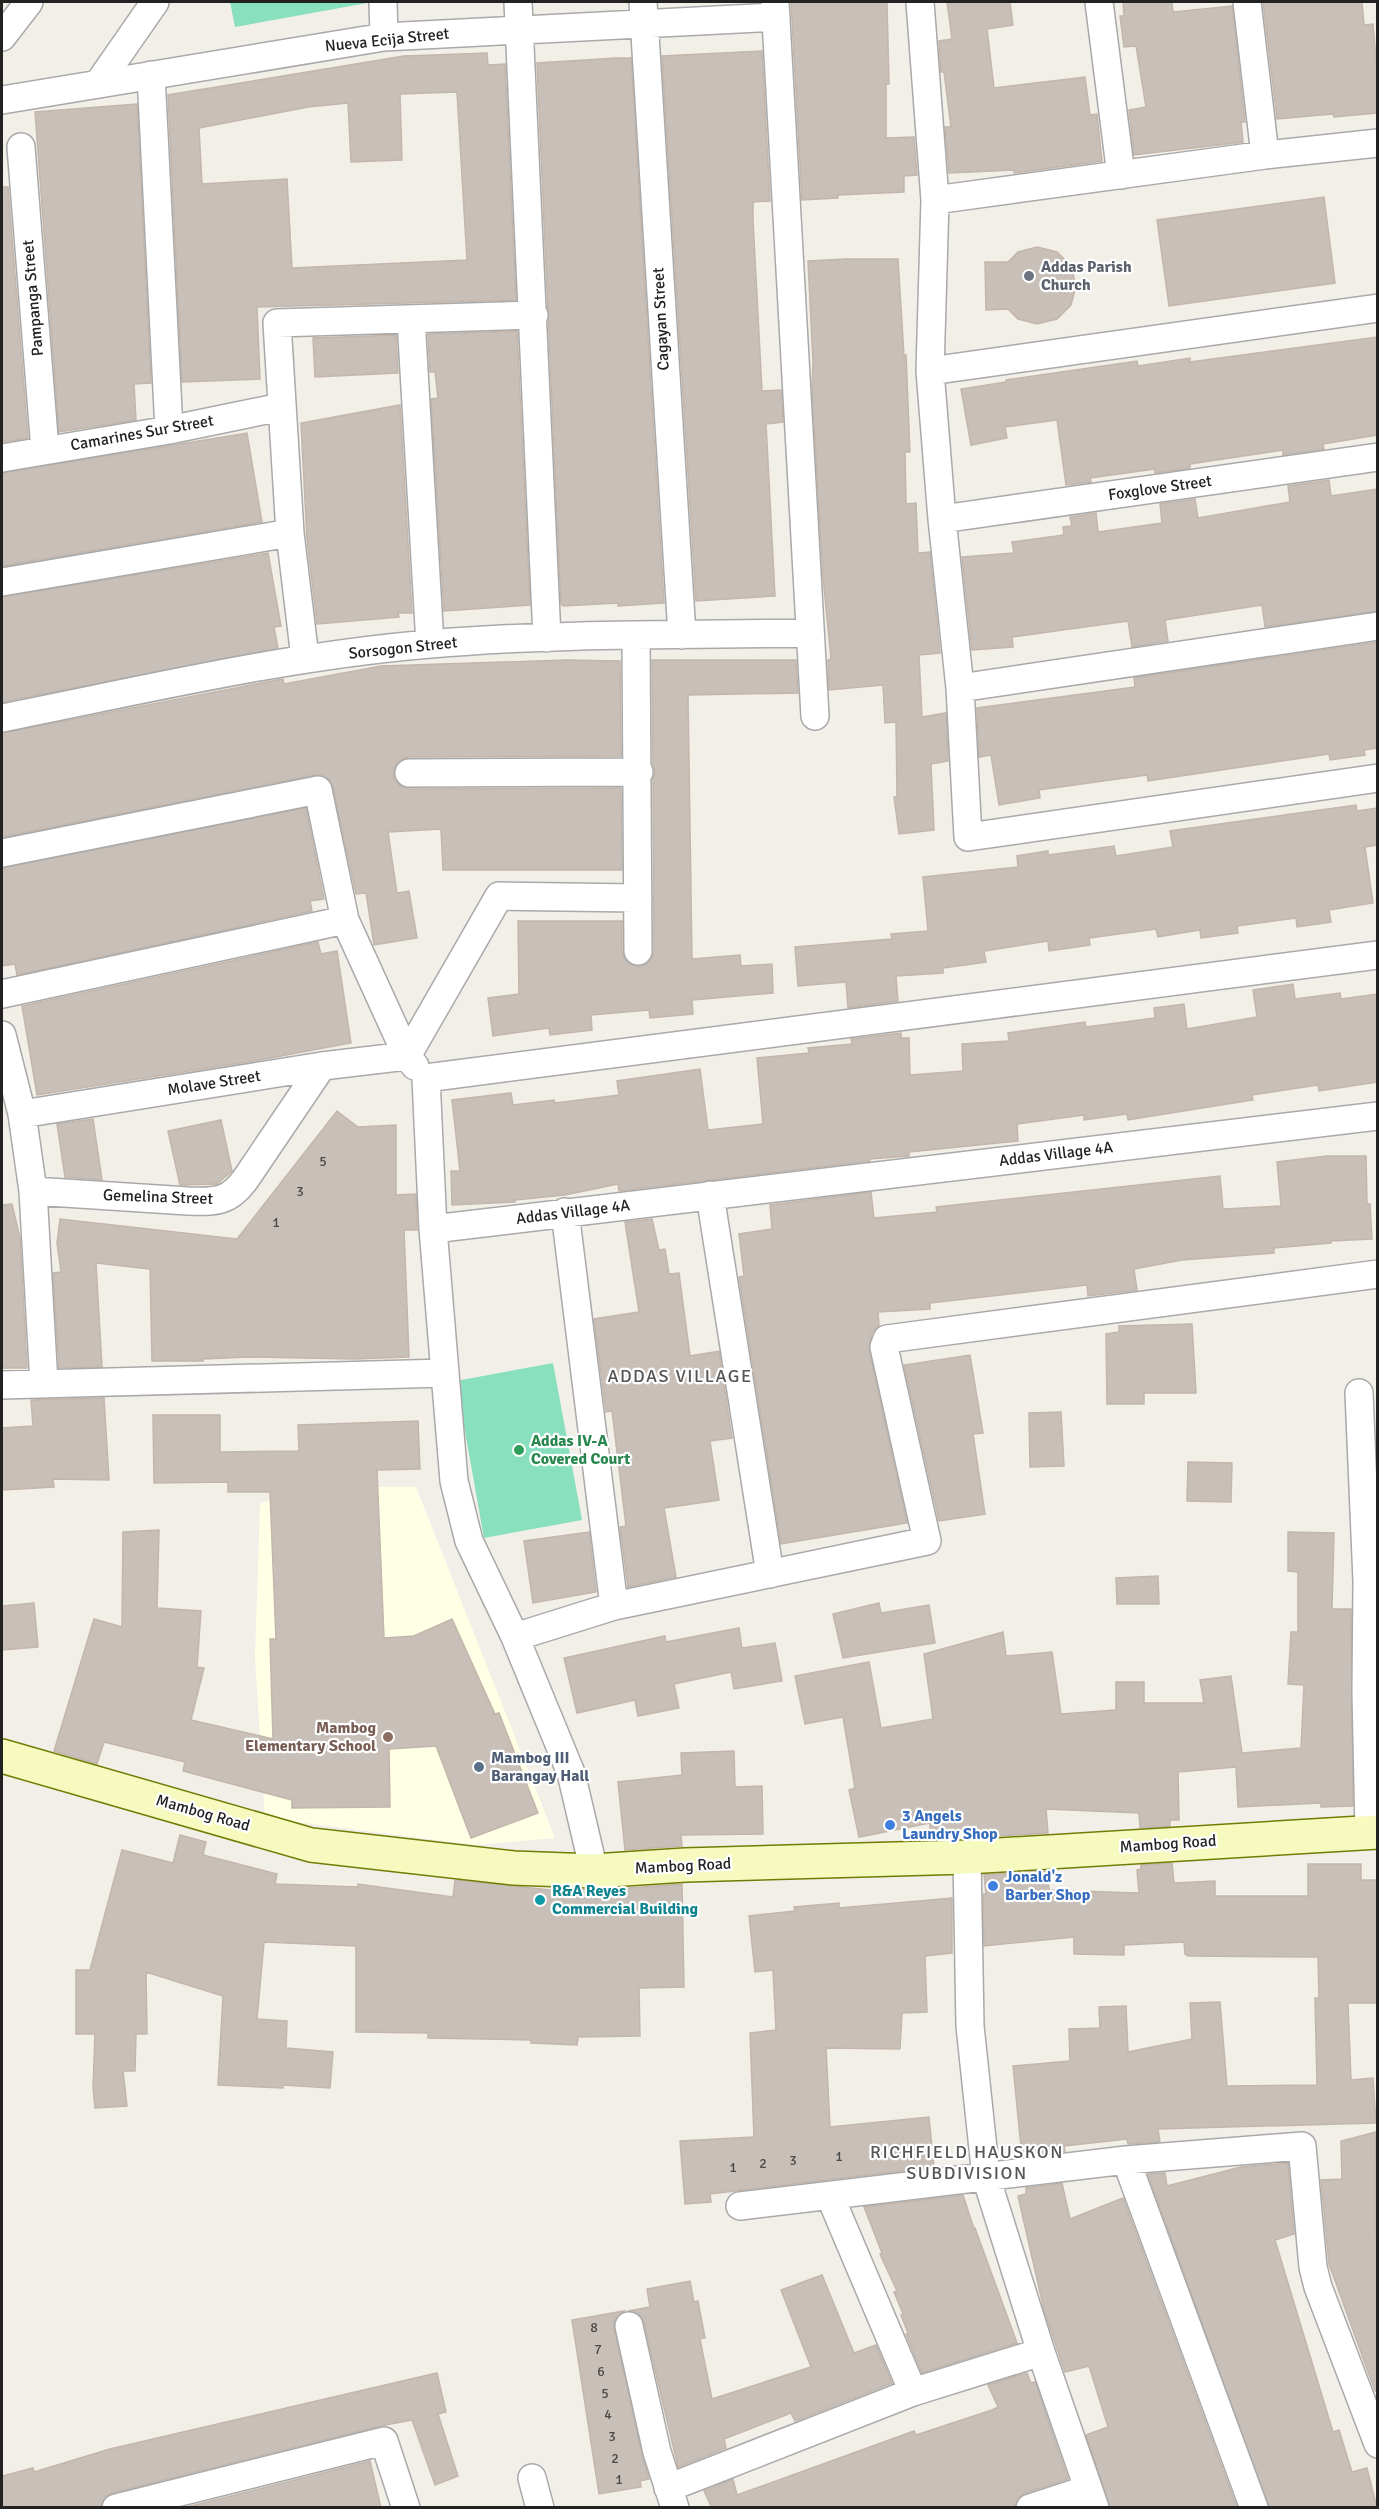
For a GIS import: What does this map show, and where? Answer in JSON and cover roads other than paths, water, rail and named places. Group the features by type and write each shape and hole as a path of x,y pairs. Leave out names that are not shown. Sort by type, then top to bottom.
{"main road":[{"name":"Mambog Road","path":"2,1756 311,1845 513,1868 594,1871 685,1865 967,1857 1373,1832"}],"street":[{"path":"2,37 29,2"},
{"path":"98,84 155,2"},
{"path":"383,2 384,37"},
{"path":"518,2 547,638"},
{"path":"920,2 935,200 930,371 942,519 960,688 968,837 1377,778"},
{"path":"1099,2 1121,175"},
{"path":"1247,2 1266,155"},
{"path":"775,9 815,716"},
{"name":"Nueva Ecija Street","path":"2,100 384,37 520,29 644,12 775,9"},
{"name":"Cagayan Street","path":"644,12 682,635"},
{"path":"152,75 169,430"},
{"path":"935,200 1266,155 1377,143"},
{"name":"Pampanga Street","path":"21,147 45,450"},
{"path":"930,371 1377,308"},
{"path":"305,658 290,533 277,323 534,315"},
{"path":"411,319 430,644"},
{"name":"Camarines Sur Street","path":"2,458 169,430 281,407"},
{"name":"Foxglove Street","path":"942,519 1377,457"},
{"path":"2,582 290,533"},
{"path":"960,688 1377,626"},
{"name":"Sorsogon Street","path":"2,718 305,658 430,644 547,638 810,633"},
{"path":"636,636 639,772 638,951"},
{"path":"409,773 639,772"},
{"path":"2,853 318,790 345,920 407,1056 426,1078 434,1229 454,1481 469,1541 515,1637 571,1773 594,1871"},
{"path":"407,1056 499,896 638,897"},
{"path":"2,994 345,920"},
{"path":"426,1078 1377,955"},
{"path":"2,1035 22,1114 33,1191 44,1384"},
{"name":"Molave Street","path":"22,1114 322,1066 407,1056"},
{"name":"Gemelina Street","path":"33,1191 210,1202 226,1198 243,1183 322,1066"},
{"name":"Addas Village 4A","path":"434,1229 1377,1116"},
{"path":"710,1195 770,1574"},
{"path":"565,1212 614,1606"},
{"path":"515,1637 614,1606 927,1541 884,1347 887,1339 1377,1274"},
{"path":"2,1385 445,1373"},
{"path":"1359,1393 1367,1581 1366,1692 1373,1832"},
{"path":"967,1857 970,2026 986,2177 1041,2352 1092,2498 1030,2508"},
{"path":"740,2206 1126,2160 1302,2146 1313,2266 1318,2287 1377,2444"},
{"path":"1126,2160 1254,2508"},
{"path":"831,2196 913,2392"},
{"path":"629,2326 657,2452 671,2498 913,2392 1041,2352"},
{"path":"116,2508 384,2441 406,2508"},
{"path":"532,2478 540,2508"}],"place":[{"name":"Addas Parish Church","path":"1029,276"},
{"name":"Addas IV-A Covered Court","path":"519,1450"},
{"name":"Mambog Elementary School","path":"388,1737"},
{"name":"Mambog III Barangay Hall","path":"479,1767"},
{"name":"3 Angels Laundry Shop","path":"890,1825"},
{"name":"Jonald'z Barber Shop","path":"993,1886"},
{"name":"R&A Reyes Commercial Building","path":"540,1900"}],"district":[{"name":"ADDAS VILLAGE","path":"680,1376"},
{"name":"RICHFIELD HAUSKON SUBDIVISION","path":"967,2162"}]}
